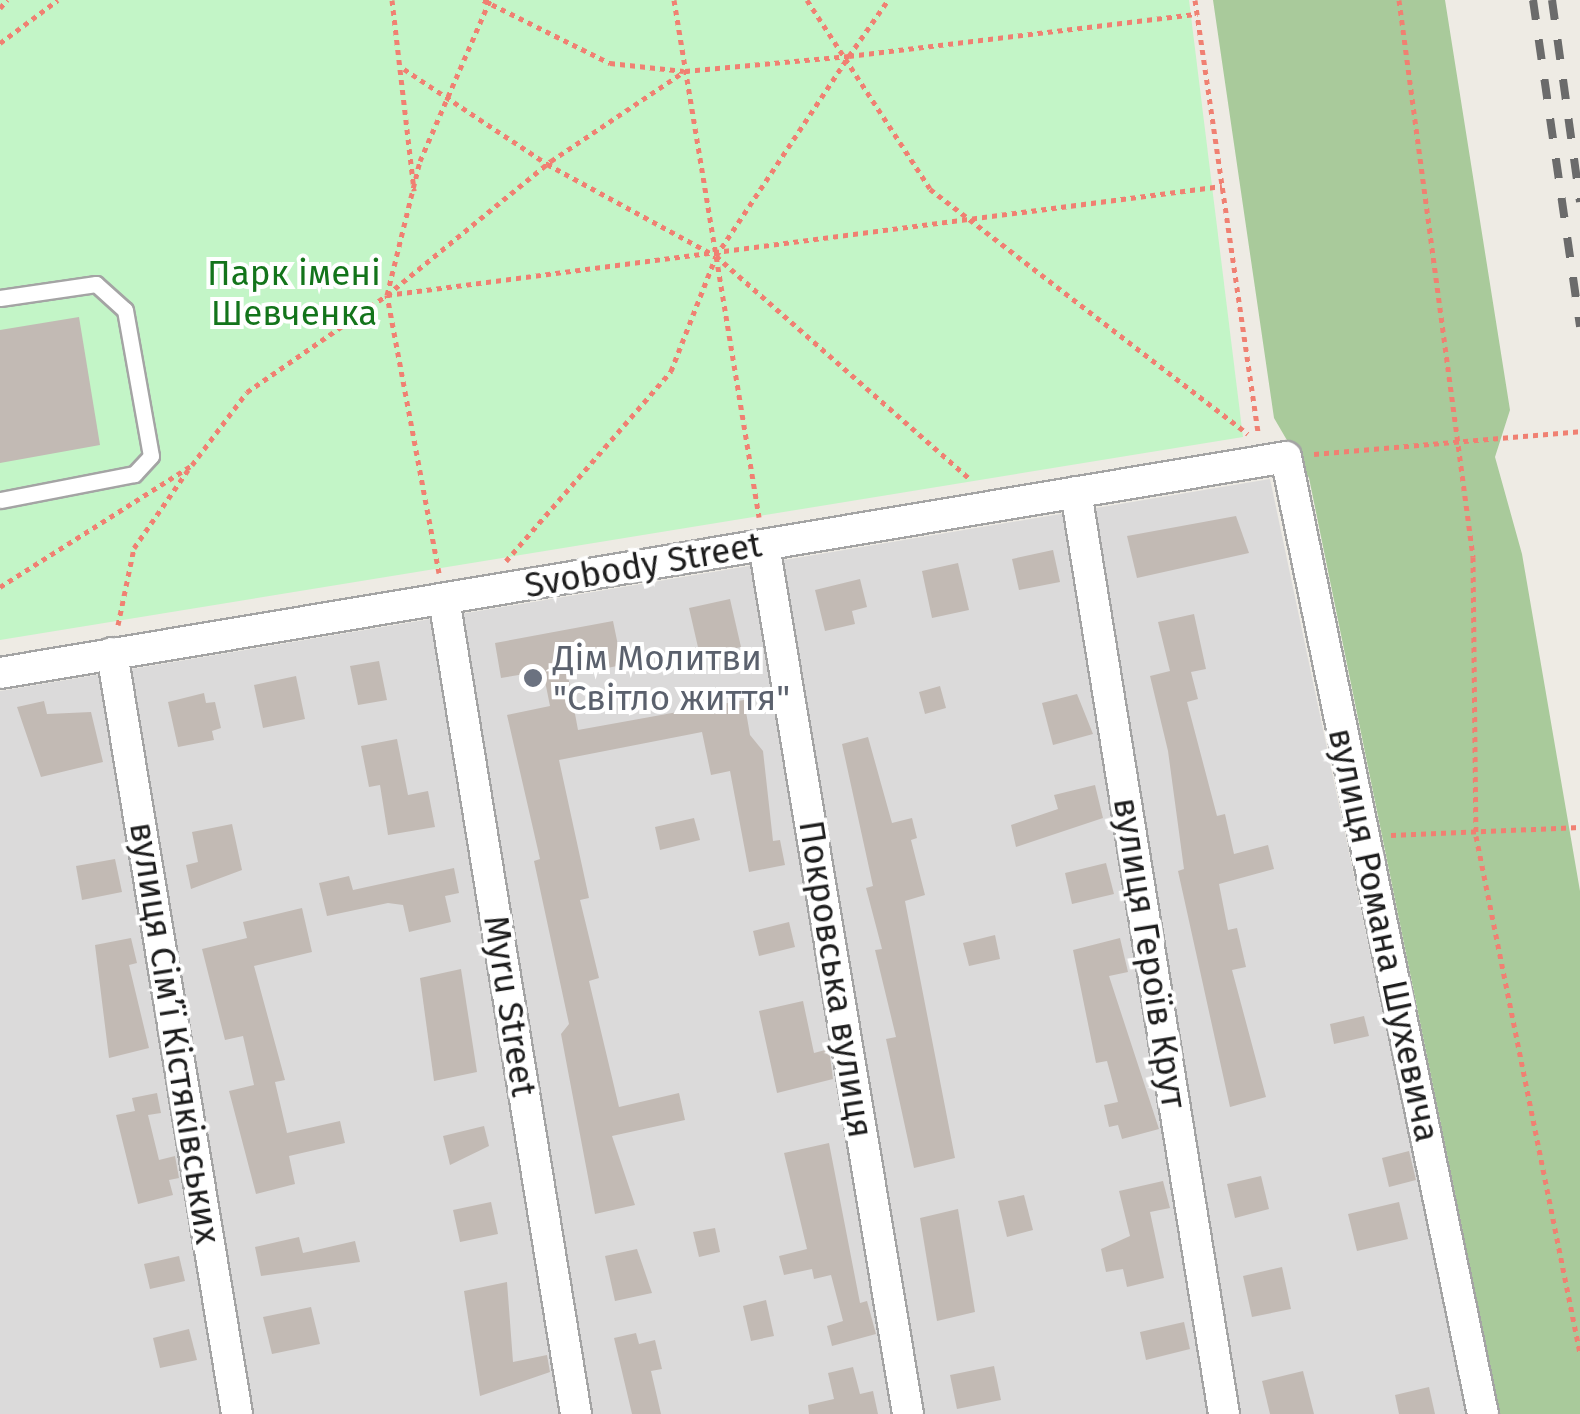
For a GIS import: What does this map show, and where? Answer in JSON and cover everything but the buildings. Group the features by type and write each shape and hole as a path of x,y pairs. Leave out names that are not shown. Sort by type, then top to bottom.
{"street":[{"name":"Svobody Street","path":"0,673 1286,456"},
{"name":"вулиця Романа Шухевича","path":"1286,456 1483,1414"},
{"name":"вулиця Героїв Крут","path":"1076,492 1224,1414"},
{"name":"Покровська вулиця","path":"764,544 908,1414"},
{"name":"Myru Street","path":"444,599 576,1414"},
{"name":"вулиця Сімʼї Кістяківських","path":"112,652 237,1414"}],"lane":[{"path":"0,298 96,284 126,310 151,456 134,474 0,500"}],"path":[{"path":"0,8 7,0"},
{"path":"0,43 58,0"},
{"path":"392,0 404,69 415,204"},
{"path":"674,0 764,544"},
{"path":"807,0 848,56 930,189 1259,442 1194,0"},
{"path":"478,593 671,371 716,256 888,0"},
{"path":"1399,0 1473,558 1476,836 1580,1353"},
{"path":"444,599 387,295 415,204 420,161 487,1 610,64 686,71 848,56 1197,14"},
{"path":"404,69 547,164 716,256 1000,505"},
{"path":"112,652 134,548 247,392 387,295 547,164 686,71"},
{"path":"387,295 716,256 1222,186"},
{"path":"1286,456 1580,431"},
{"path":"0,587 192,465"},
{"path":"1363,835 1476,836 1580,828"}],"shaded area":[{"path":"1270,479 1468,1414 0,1414 0,691"}],"green space":[{"name":"Парк імені Шевченка","path":"0,0 1189,0 1243,437 0,640"},
{"path":"1213,0 1445,0 1510,410 1495,457 1522,554 1580,891 1580,1414 1500,1414 1309,478 1274,418"}],"railway":[{"path":"1533,0 1580,327"},
{"path":"1552,0 1580,202"}],"place":[{"name":"Дім Молитви \"Світло життя\"","path":"533,678"}]}
